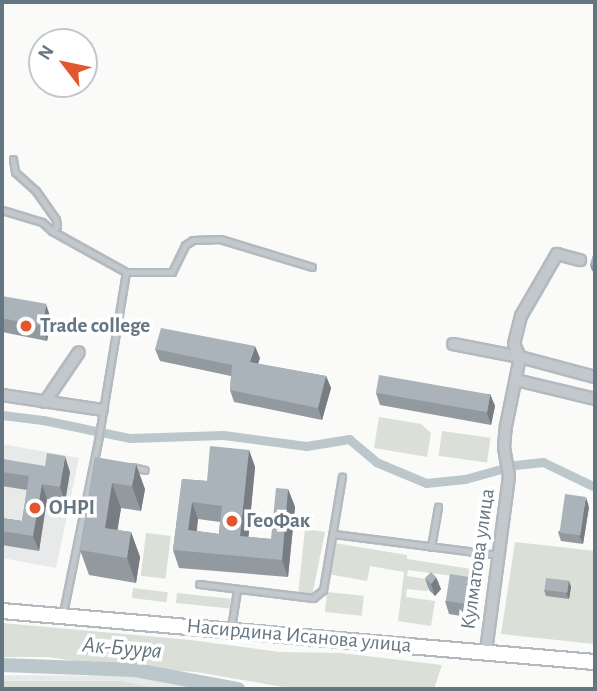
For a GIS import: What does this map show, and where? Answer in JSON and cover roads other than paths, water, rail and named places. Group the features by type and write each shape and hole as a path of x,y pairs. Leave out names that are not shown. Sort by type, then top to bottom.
{"main road":[{"name":"Насирдина Исанова улица","path":"2,611 595,662"}],"street":[{"path":"580,260 557,254 520,316 514,344 520,356 516,380 595,399"},
{"path":"453,344 520,356 595,377"},
{"path":"46,402 79,352"},
{"name":"Кулматова улица","path":"485,651 509,472 504,447 516,380"},
{"path":"2,394 102,410"}],"lane":[{"path":"13,159 15,172 36,191 56,220 57,226 52,230"},
{"path":"2,210 42,222 126,272 172,272 185,245 193,240 220,239 312,267"},
{"path":"63,616 101,425 126,272"},
{"path":"94,459 107,462"},
{"path":"120,465 145,470"},
{"path":"199,584 313,598 323,590 342,477"},
{"path":"431,547 438,507"},
{"path":"334,534 491,554"},
{"path":"231,630 237,590"}],"waterway":[{"path":"2,415 43,420 130,438 223,435 306,446 349,439 376,462 426,483 465,479 515,465 543,462 595,487"},
{"name":"Ак-Буура","path":"2,665 135,670 238,689"}],"place":[{"name":"Trade college","path":"26,326"},
{"name":"OHPI","path":"35,508"},
{"name":"ГеоФак","path":"232,521"}]}
